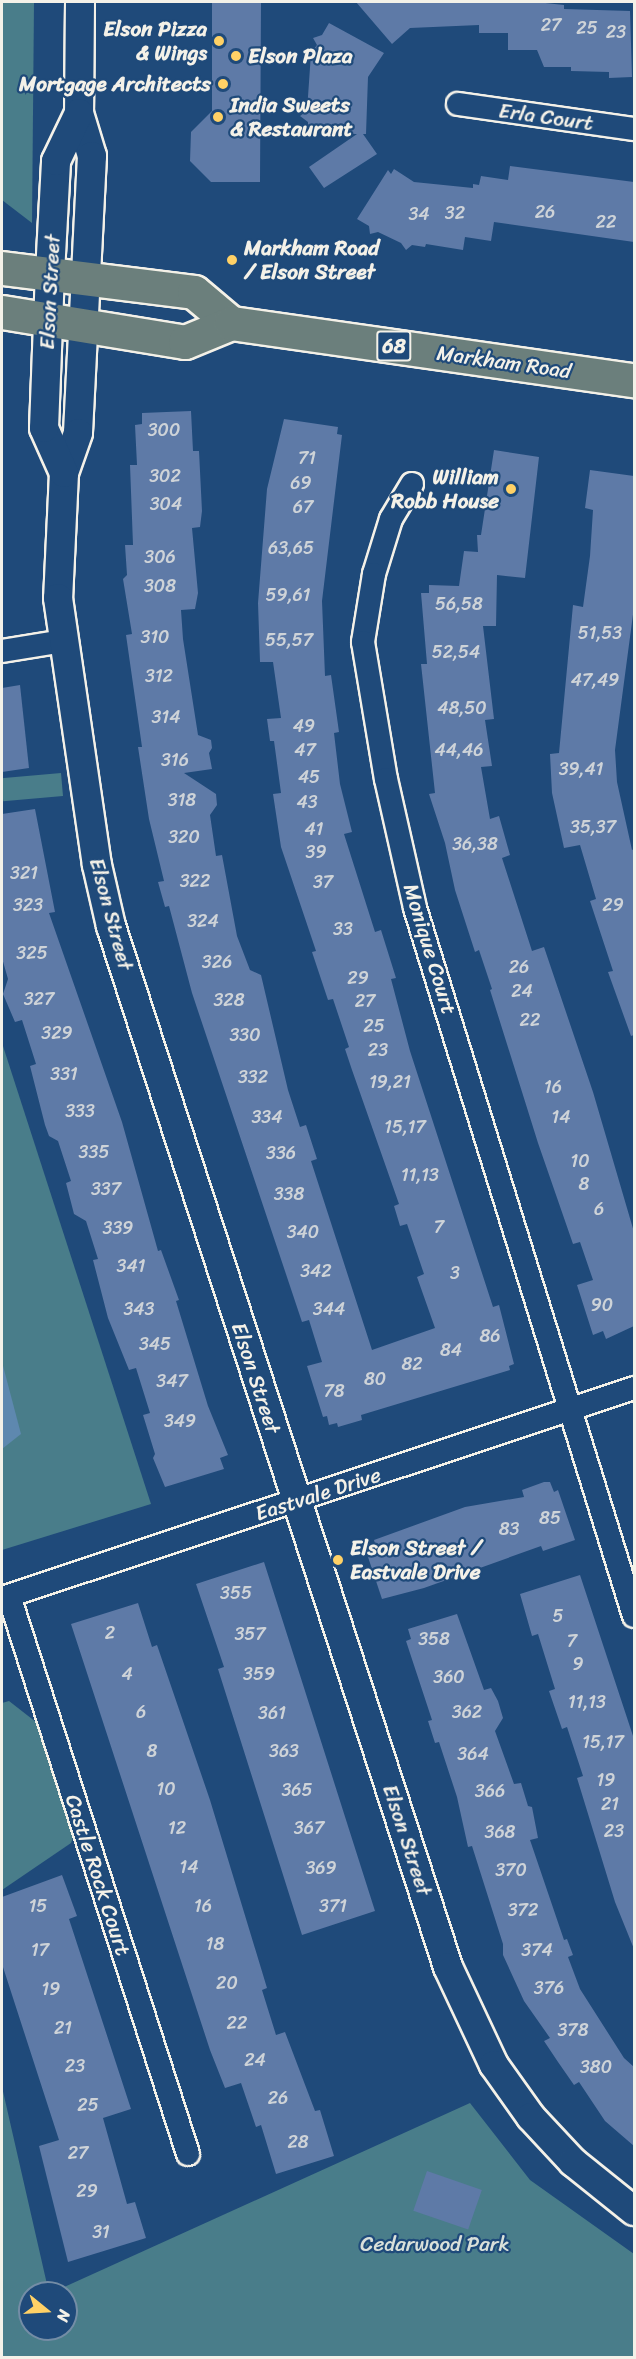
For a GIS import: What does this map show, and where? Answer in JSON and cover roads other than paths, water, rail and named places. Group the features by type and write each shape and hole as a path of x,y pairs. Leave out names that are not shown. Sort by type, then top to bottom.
{"main road":[{"path":"2,268 194,292 231,323 185,342 48,322 2,312"},
{"name":"Markham Road","path":"231,323 634,380"}],"street":[{"name":"Elson Street","path":"80,2 80,113 92,156 78,433 64,473 58,598 96,865 111,926 448,1967 494,2065 531,2117 573,2162 634,2211"},
{"name":"Erla Court","path":"458,104 634,129"},
{"name":"Elson Street","path":"64,473 44,428 50,273 56,161 80,113"},
{"name":"Monique Court","path":"412,484 391,519 374,574 363,642 372,699 415,908 521,1239 570,1409 634,1616"},
{"path":"2,651 64,640"},
{"name":"Eastvale Drive","path":"5,1597 296,1503 634,1388"},
{"name":"Castle Rock Court","path":"5,1597 188,2154"}],"water":[{"path":"2,1362 21,1434 2,1449"}],"place":[{"name":"Elson Pizza & Wings","path":"219,41"},
{"name":"Elson Plaza","path":"236,56"},
{"name":"Mortgage Architects","path":"223,84"},
{"name":"India Sweets & Restaurant","path":"218,117"},
{"name":"Markham Road / Elson Street","path":"232,260"},
{"name":"William Robb House","path":"511,489"},
{"name":"Elson Street / Eastvale Drive","path":"338,1560"}],"park label":[{"name":"Cedarwood Park","path":"435,2244"}]}
